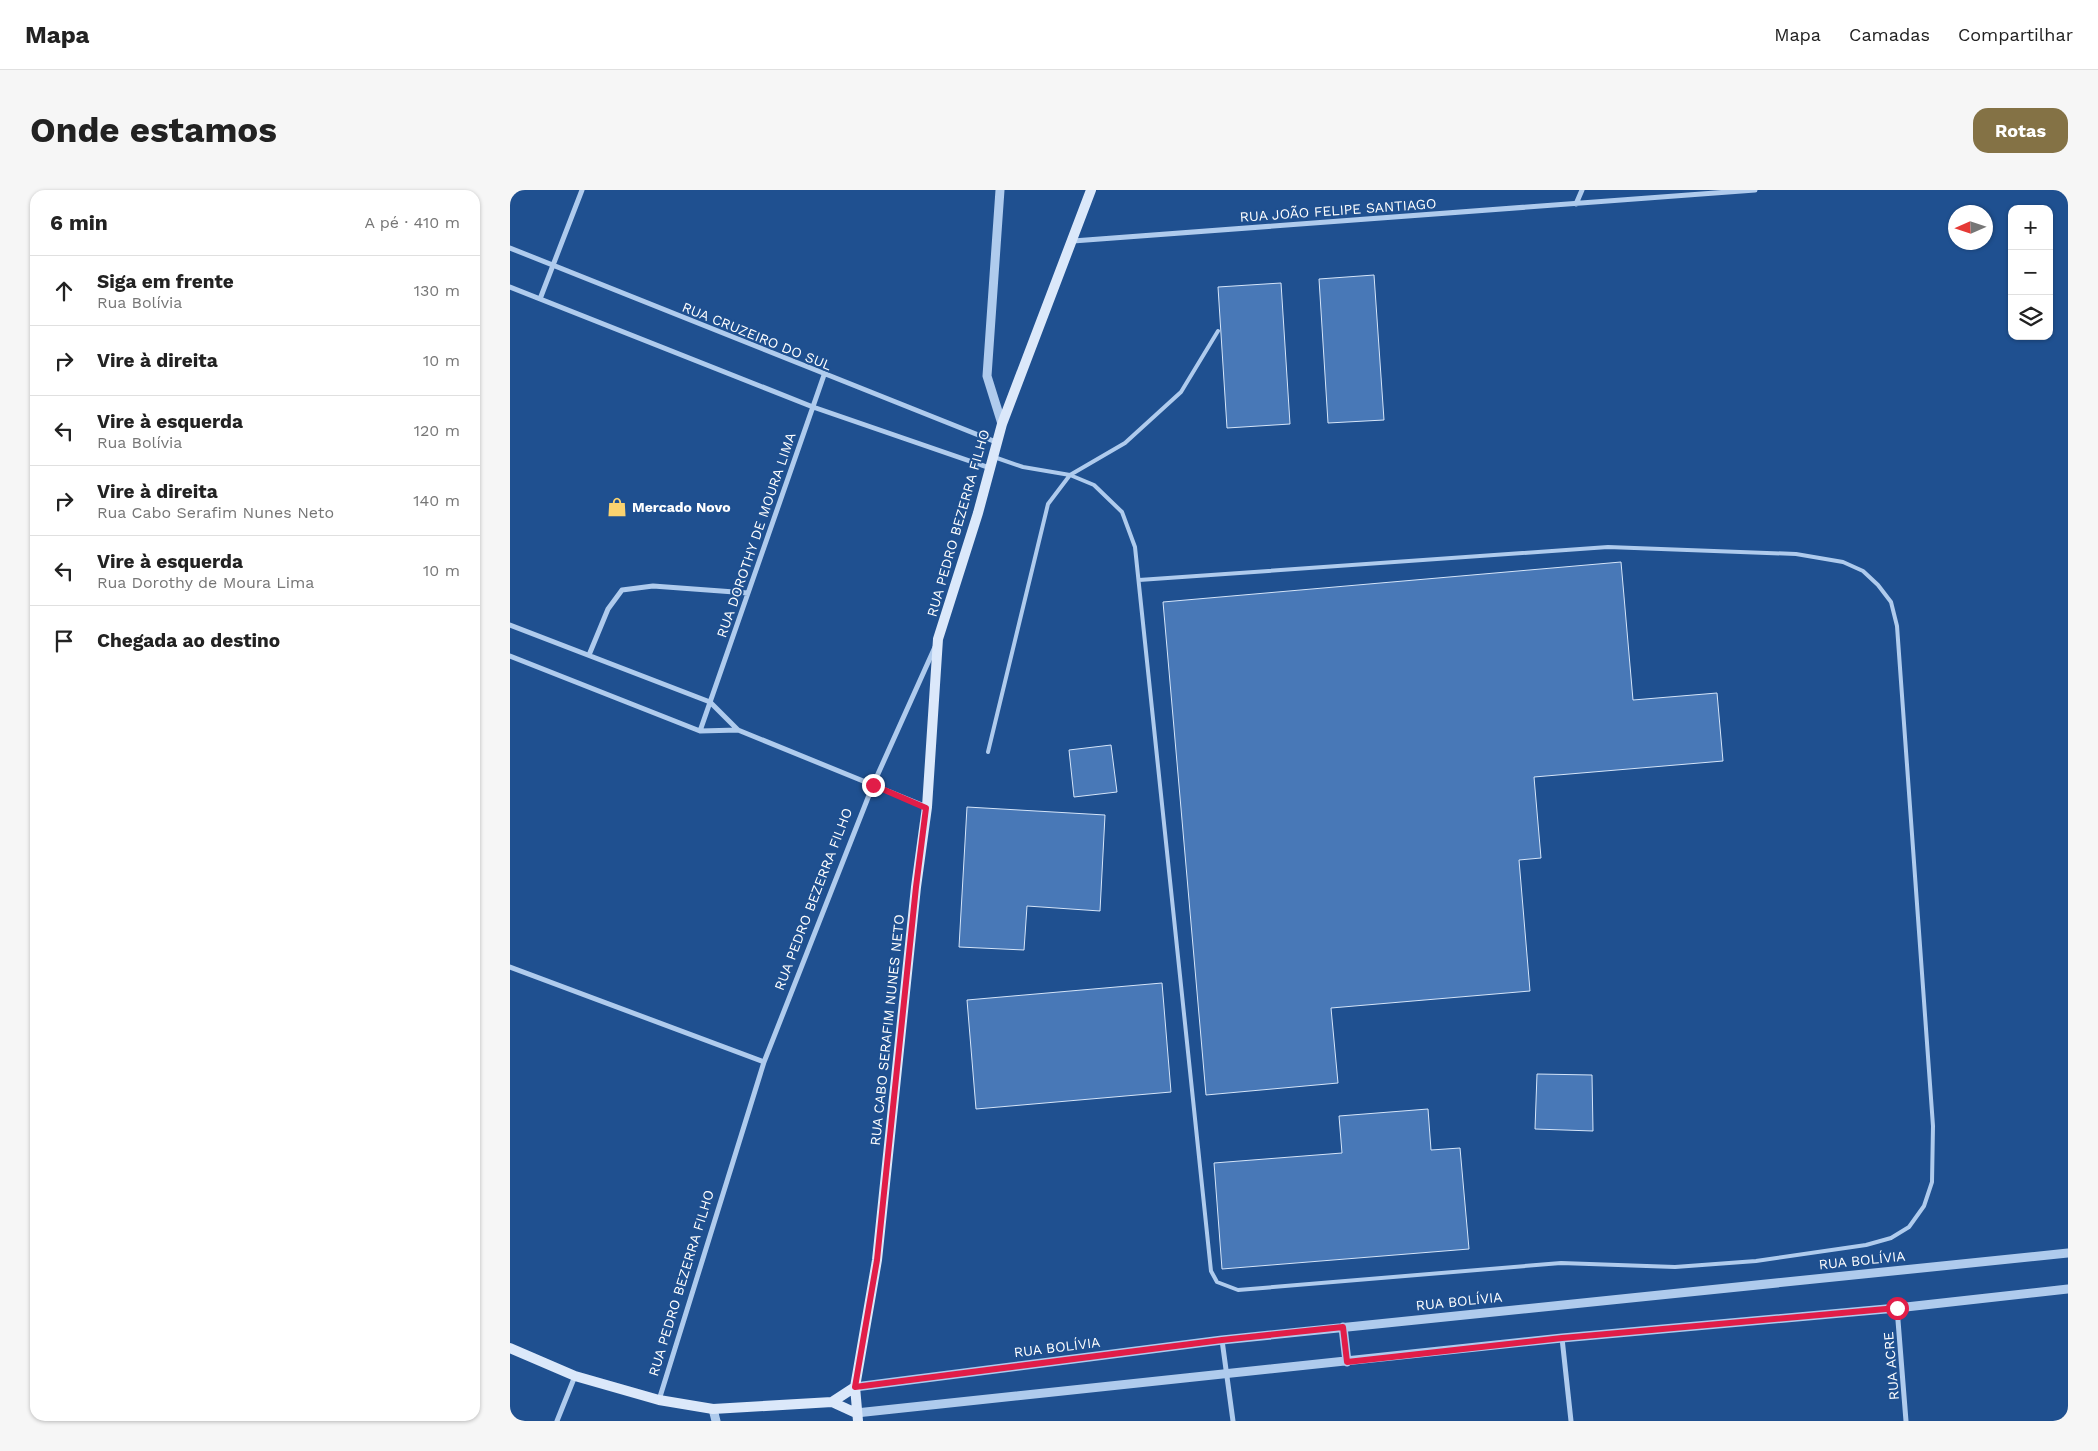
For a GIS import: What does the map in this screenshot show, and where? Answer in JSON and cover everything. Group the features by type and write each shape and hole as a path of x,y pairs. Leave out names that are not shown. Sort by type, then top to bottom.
{"main road":[{"name":"RUA PEDRO BEZERRA FILHO","path":"938,639 1002,424 1091,190"},
{"name":"RUA CABO SERAFIM NUNES NETO","path":"857,1417 855,1387 877,1260 926,808 938,639"},
{"path":"510,1348 575,1376 659,1400 713,1409 832,1402 855,1387"},
{"path":"832,1402 857,1417"}],"street":[{"path":"540,299 582,190"},
{"path":"1000,190 987,376 1002,424"},
{"path":"1576,204 1582,190"},
{"name":"RUA JOÃO FELIPE SANTIAGO","path":"1072,241 1755,190"},
{"name":"RUA CRUZEIRO DO SUL","path":"510,248 824,375 996,442"},
{"path":"510,287 813,407 990,468"},
{"name":"RUA DOROTHY DE MOURA LIMA","path":"700,731 824,375"},
{"path":"589,656 608,608 622,590 653,586 748,593"},
{"path":"510,625 710,702 738,730 926,808"},
{"name":"RUA PEDRO BEZERRA FILHO","path":"659,1400 764,1062 873,785 938,639"},
{"path":"510,656 700,731 738,730"},
{"path":"510,967 764,1062"},
{"name":"RUA BOLÍVIA","path":"855,1387 1222,1340 2068,1253"},
{"path":"857,1417 1562,1338 1897,1308 2068,1289"},
{"name":"RUA ACRE","path":"1897,1308 1906,1421"},
{"path":"1343,1327 1347,1362"},
{"path":"1562,1338 1571,1421"},
{"path":"1222,1340 1233,1421"},
{"path":"557,1421 575,1376"},
{"path":"713,1409 716,1421"}],"lane":[{"path":"988,752 1048,504 1070,475 1125,443 1181,392 1218,331"},
{"path":"993,456 1023,467 1070,475 1094,485 1122,512 1136,547 1139,580 1211,1271 1217,1282 1226,1288 1238,1290 1560,1263 1675,1267 1756,1261 1866,1245 1891,1238 1909,1227 1924,1206 1932,1182 1934,1156 1932,1116 1897,626 1891,602 1878,585 1863,571 1843,562 1796,554 1608,547 1139,580"}],"building":[{"path":"1374,275 1384,420 1328,423 1319,279"},
{"path":"1281,283 1290,424 1227,428 1218,287"},
{"path":"1621,562 1633,700 1717,693 1723,761 1534,777 1541,858 1519,860 1530,991 1331,1008 1338,1083 1206,1095 1163,602"},
{"path":"1111,745 1117,792 1074,797 1069,750"},
{"path":"967,807 1105,815 1100,911 1027,906 1024,950 959,947"},
{"path":"1162,983 1171,1092 976,1109 967,1000"},
{"path":"1537,1074 1592,1075 1593,1131 1535,1129"},
{"path":"1428,1109 1431,1150 1460,1148 1469,1249 1222,1269 1214,1163 1342,1153 1339,1116"}],"place":[{"name":"Mercado Novo","path":"617,507"}],"route":[{"path":"873,785 926,808 877,1260 859,1354 855,1387 1222,1340 1343,1327 1347,1362 1562,1338 1897,1308"}]}
